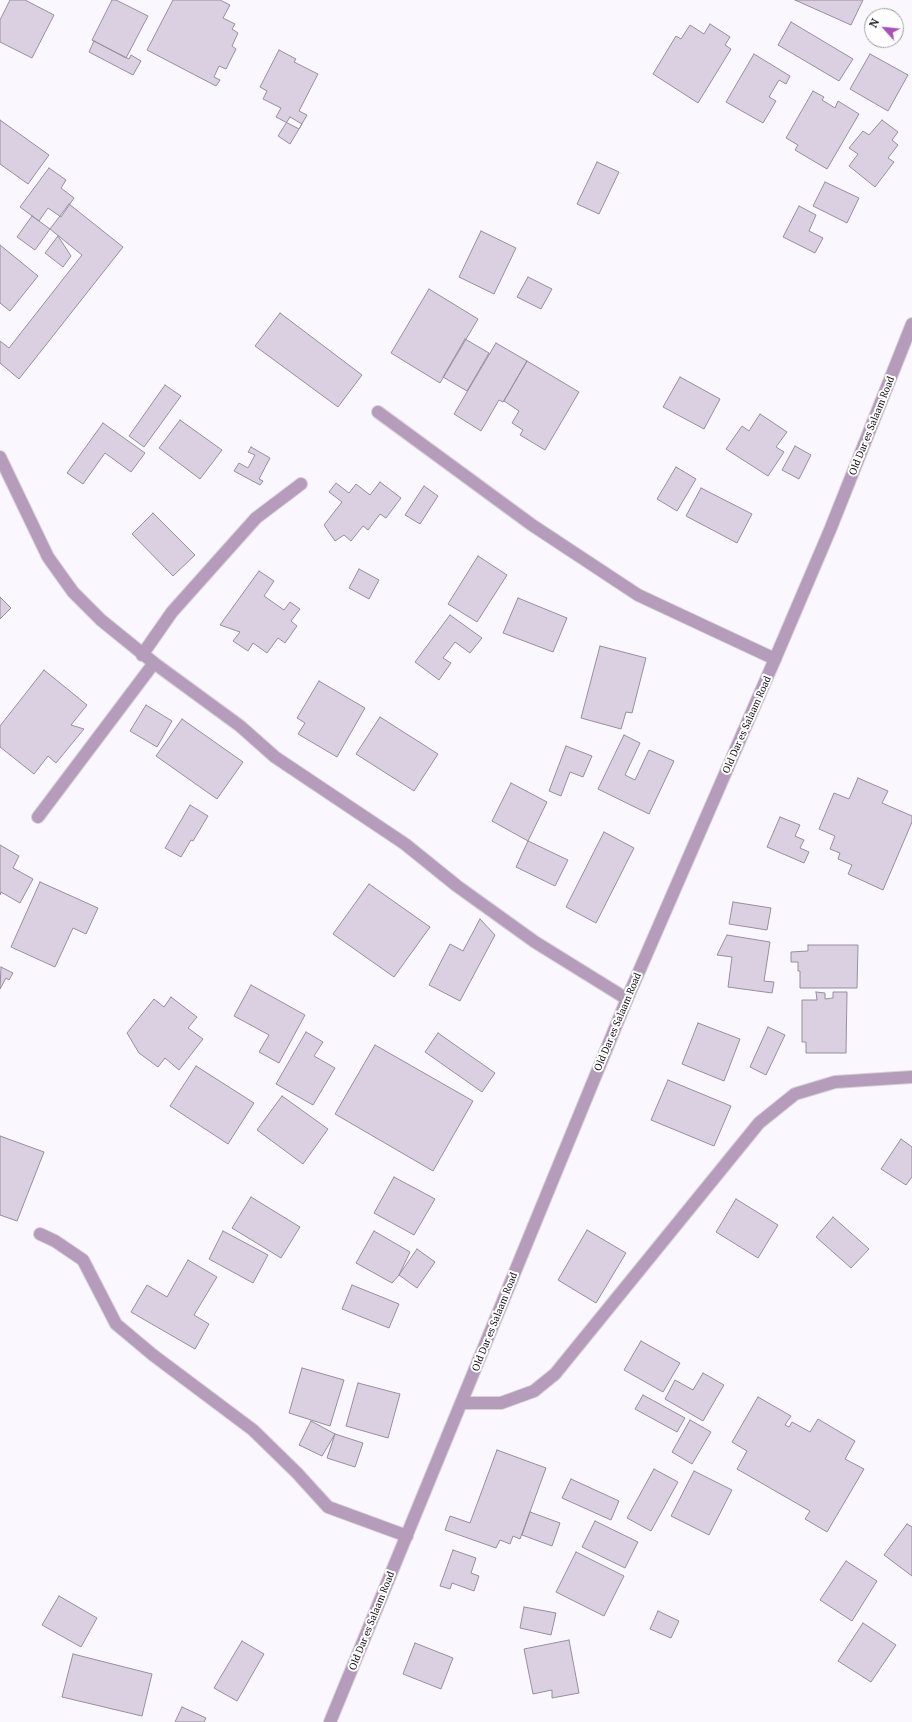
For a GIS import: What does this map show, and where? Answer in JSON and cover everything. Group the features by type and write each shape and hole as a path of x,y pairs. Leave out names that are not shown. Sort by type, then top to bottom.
{"street":[{"name":"Old Dar es Salaam Road","path":"330,1722 627,999 830,530 912,324"},
{"path":"378,412 532,525 638,595 775,660"},
{"path":"0,457 48,556 69,586 101,620 142,655 240,726 275,757 405,844 457,886 535,942 627,999"},
{"path":"142,655 172,612 256,518 301,484"},
{"path":"38,816 154,663"},
{"path":"462,1403 501,1403 534,1391 555,1374 759,1123 795,1094 835,1082 912,1077"},
{"path":"40,1234 55,1241 83,1260 116,1324 153,1355 253,1430 297,1473 328,1507 407,1536"}],"building":[{"path":"10,0 25,0 54,15 32,58 0,42 0,20"},
{"path":"112,0 116,0 148,16 126,58 92,40"},
{"path":"173,0 220,0 230,5 223,18 235,24 232,29 238,33 232,46 236,49 226,69 219,66 214,77 220,80 216,86 147,50"},
{"path":"795,0 863,0 851,25"},
{"path":"791,22 853,59 839,81 778,45"},
{"path":"710,24 730,37 725,45 731,49 698,103 653,74 676,36 681,39 690,25 704,34"},
{"path":"94,41 129,59 131,55 141,61 133,75 89,52"},
{"path":"279,50 296,59 294,62 318,74 299,111 307,115 299,129 276,117 281,108 263,99 267,91 260,87"},
{"path":"754,54 790,76 786,84 779,80 769,97 776,101 763,123 726,102"},
{"path":"870,54 908,75 888,111 850,89"},
{"path":"813,91 824,97 822,100 835,108 838,101 859,114 827,169 795,150 798,145 786,138"},
{"path":"290,117 302,124 290,144 278,136"},
{"path":"0,120 49,155 28,184 0,164"},
{"path":"882,120 898,132 892,140 898,145 888,158 894,162 875,187 849,166 858,154 849,148 863,131 869,135"},
{"path":"597,162 619,172 599,214 577,204"},
{"path":"49,168 66,180 61,188 74,198 61,217 48,208 39,221 20,207"},
{"path":"825,182 859,198 847,223 813,206"},
{"path":"69,204 123,247 19,379 0,363 0,341 9,348 82,255 50,229"},
{"path":"799,206 816,215 809,231 823,238 815,253 783,237"},
{"path":"32,216 50,229 35,250 17,237"},
{"path":"481,231 516,248 494,294 459,277"},
{"path":"58,236 71,256 63,267 45,253"},
{"path":"0,245 38,276 10,311 0,303"},
{"path":"528,277 552,289 541,309 517,297"},
{"path":"429,289 478,319 440,383 391,353"},
{"path":"280,313 362,375 338,407 255,346"},
{"path":"465,339 489,353 467,391 443,377"},
{"path":"496,343 527,361 503,402 499,400 481,431 454,414"},
{"path":"527,361 579,392 545,450 520,435 523,430 512,423 519,411 504,401"},
{"path":"680,377 720,399 704,429 663,407"},
{"path":"165,385 181,396 144,447 129,436"},
{"path":"760,414 787,432 776,447 784,452 768,476 726,449 742,426 749,431"},
{"path":"180,420 222,450 200,479 159,448"},
{"path":"103,423 145,453 131,472 105,453 83,484 67,473"},
{"path":"795,446 811,455 799,479 782,470"},
{"path":"251,447 270,458 259,479 263,481 260,485 234,471 239,463 248,468 255,455 248,452"},
{"path":"676,467 696,479 677,511 657,499"},
{"path":"380,482 401,498 386,518 380,514 368,530 363,526 351,541 344,535 335,541 324,525 342,502 329,492 336,483 349,493 356,484 370,495"},
{"path":"424,486 438,496 420,524 405,515"},
{"path":"701,488 752,514 737,543 686,516"},
{"path":"153,513 195,555 173,576 132,534"},
{"path":"478,556 507,575 477,622 448,604"},
{"path":"359,569 379,580 369,599 349,588"},
{"path":"259,571 274,581 264,596 284,610 290,602 300,609 291,621 297,626 285,643 278,638 267,653 253,643 248,651 233,641 240,632 220,625"},
{"path":"0,597 11,608 0,619"},
{"path":"518,598 567,618 553,652 503,633"},
{"path":"450,615 482,638 470,653 455,642 443,658 451,663 439,680 415,662"},
{"path":"600,646 646,658 632,713 626,712 621,729 581,718"},
{"path":"44,670 87,705 71,725 84,729 56,763 48,756 34,774 0,747 0,726"},
{"path":"319,681 365,708 337,757 298,734 305,723 297,718"},
{"path":"146,705 172,721 157,747 130,731"},
{"path":"380,717 438,754 414,791 356,754"},
{"path":"182,719 243,762 217,799 156,756"},
{"path":"624,735 640,743 625,775 635,780 649,750 674,761 649,814 598,789"},
{"path":"566,746 592,756 583,777 570,772 561,796 549,791"},
{"path":"858,778 888,791 882,803 912,816 912,822 883,890 848,874 852,865 838,859 840,853 830,849 835,836 819,829 834,793 849,799"},
{"path":"511,783 547,802 528,841 492,821"},
{"path":"190,805 208,816 193,841 191,840 181,857 165,848"},
{"path":"780,817 800,825 795,836 804,840 800,848 809,852 804,863 767,847"},
{"path":"604,832 634,848 596,923 566,907"},
{"path":"528,841 568,860 555,886 516,867"},
{"path":"0,845 19,856 13,868 33,879 20,903 1,892 0,895"},
{"path":"40,882 98,908 86,934 73,928 55,967 11,947"},
{"path":"369,884 430,927 394,977 333,934"},
{"path":"733,902 771,908 767,930 729,924"},
{"path":"480,919 495,935 460,1001 429,985 450,944 463,951"},
{"path":"727,935 770,942 764,981 774,982 772,993 728,987 732,957 717,955"},
{"path":"808,945 858,945 857,988 800,988 800,971 798,971 798,962 791,962 791,952 808,951"},
{"path":"1,967 13,973 9,980 6,978 0,989"},
{"path":"251,985 305,1015 279,1063 259,1052 269,1035 234,1016"},
{"path":"816,992 825,993 825,999 833,998 833,992 847,992 846,1053 806,1053 806,1042 802,1042 802,1000 817,1000"},
{"path":"171,997 197,1017 188,1028 203,1039 179,1070 165,1058 158,1067 139,1053 127,1033 154,999 164,1007"},
{"path":"698,1023 740,1039 724,1081 682,1064"},
{"path":"768,1027 785,1035 766,1075 750,1067"},
{"path":"306,1032 323,1042 314,1056 335,1068 313,1105 276,1084"},
{"path":"438,1033 495,1073 482,1092 425,1052"},
{"path":"375,1045 473,1101 433,1171 335,1114"},
{"path":"196,1066 254,1103 228,1144 170,1106"},
{"path":"668,1080 731,1106 714,1146 651,1120"},
{"path":"282,1096 328,1129 303,1164 257,1130"},
{"path":"0,1136 44,1152 17,1221 0,1215"},
{"path":"901,1139 912,1147 912,1177 906,1185 881,1169"},
{"path":"394,1177 435,1199 414,1235 374,1213"},
{"path":"251,1197 300,1227 281,1258 232,1228"},
{"path":"736,1199 778,1225 758,1258 716,1232"},
{"path":"833,1217 869,1249 851,1268 816,1237"},
{"path":"587,1230 626,1253 596,1303 558,1280"},
{"path":"223,1231 268,1255 253,1283 209,1259"},
{"path":"374,1231 410,1252 399,1275 392,1283 356,1263"},
{"path":"417,1249 435,1262 417,1288 399,1275"},
{"path":"188,1260 217,1277 194,1315 209,1324 195,1349 131,1312 147,1285 167,1297"},
{"path":"352,1285 399,1304 389,1328 342,1309"},
{"path":"641,1341 680,1363 663,1392 624,1370"},
{"path":"302,1368 344,1380 330,1426 289,1413"},
{"path":"703,1373 724,1385 703,1421 665,1399 675,1380 693,1390"},
{"path":"358,1383 400,1394 388,1438 346,1426"},
{"path":"643,1395 685,1418 677,1432 635,1409"},
{"path":"758,1397 791,1416 785,1425 789,1427 792,1422 810,1432 818,1419 855,1441 845,1459 864,1469 827,1532 805,1519 810,1511 737,1469 747,1451 732,1442"},
{"path":"690,1420 711,1432 692,1464 672,1452"},
{"path":"311,1421 335,1434 322,1456 299,1445"},
{"path":"335,1434 363,1443 355,1467 327,1458"},
{"path":"497,1450 546,1468 520,1539 513,1536 510,1544 500,1540 496,1548 445,1530 450,1516 470,1523"},
{"path":"654,1469 678,1482 651,1531 627,1518"},
{"path":"694,1471 732,1490 709,1535 671,1516"},
{"path":"571,1479 619,1501 611,1520 562,1498"},
{"path":"530,1512 560,1523 552,1546 522,1535"},
{"path":"595,1521 638,1542 625,1568 582,1547"},
{"path":"907,1524 912,1527 912,1576 884,1555"},
{"path":"453,1550 476,1558 471,1573 479,1576 474,1591 452,1583 450,1589 440,1586"},
{"path":"576,1552 624,1576 604,1616 556,1592"},
{"path":"846,1561 877,1581 852,1621 820,1600"},
{"path":"59,1596 97,1618 81,1647 42,1625"},
{"path":"524,1607 556,1613 551,1635 520,1628"},
{"path":"658,1611 679,1621 671,1638 650,1629"},
{"path":"863,1623 896,1645 871,1682 838,1661"},
{"path":"569,1640 579,1693 552,1698 552,1690 533,1694 524,1649"},
{"path":"242,1641 264,1654 237,1701 214,1688"},
{"path":"415,1643 453,1658 441,1689 403,1674"},
{"path":"73,1654 152,1674 142,1716 62,1697"},
{"path":"182,1707 206,1718 204,1722 175,1722"}]}
